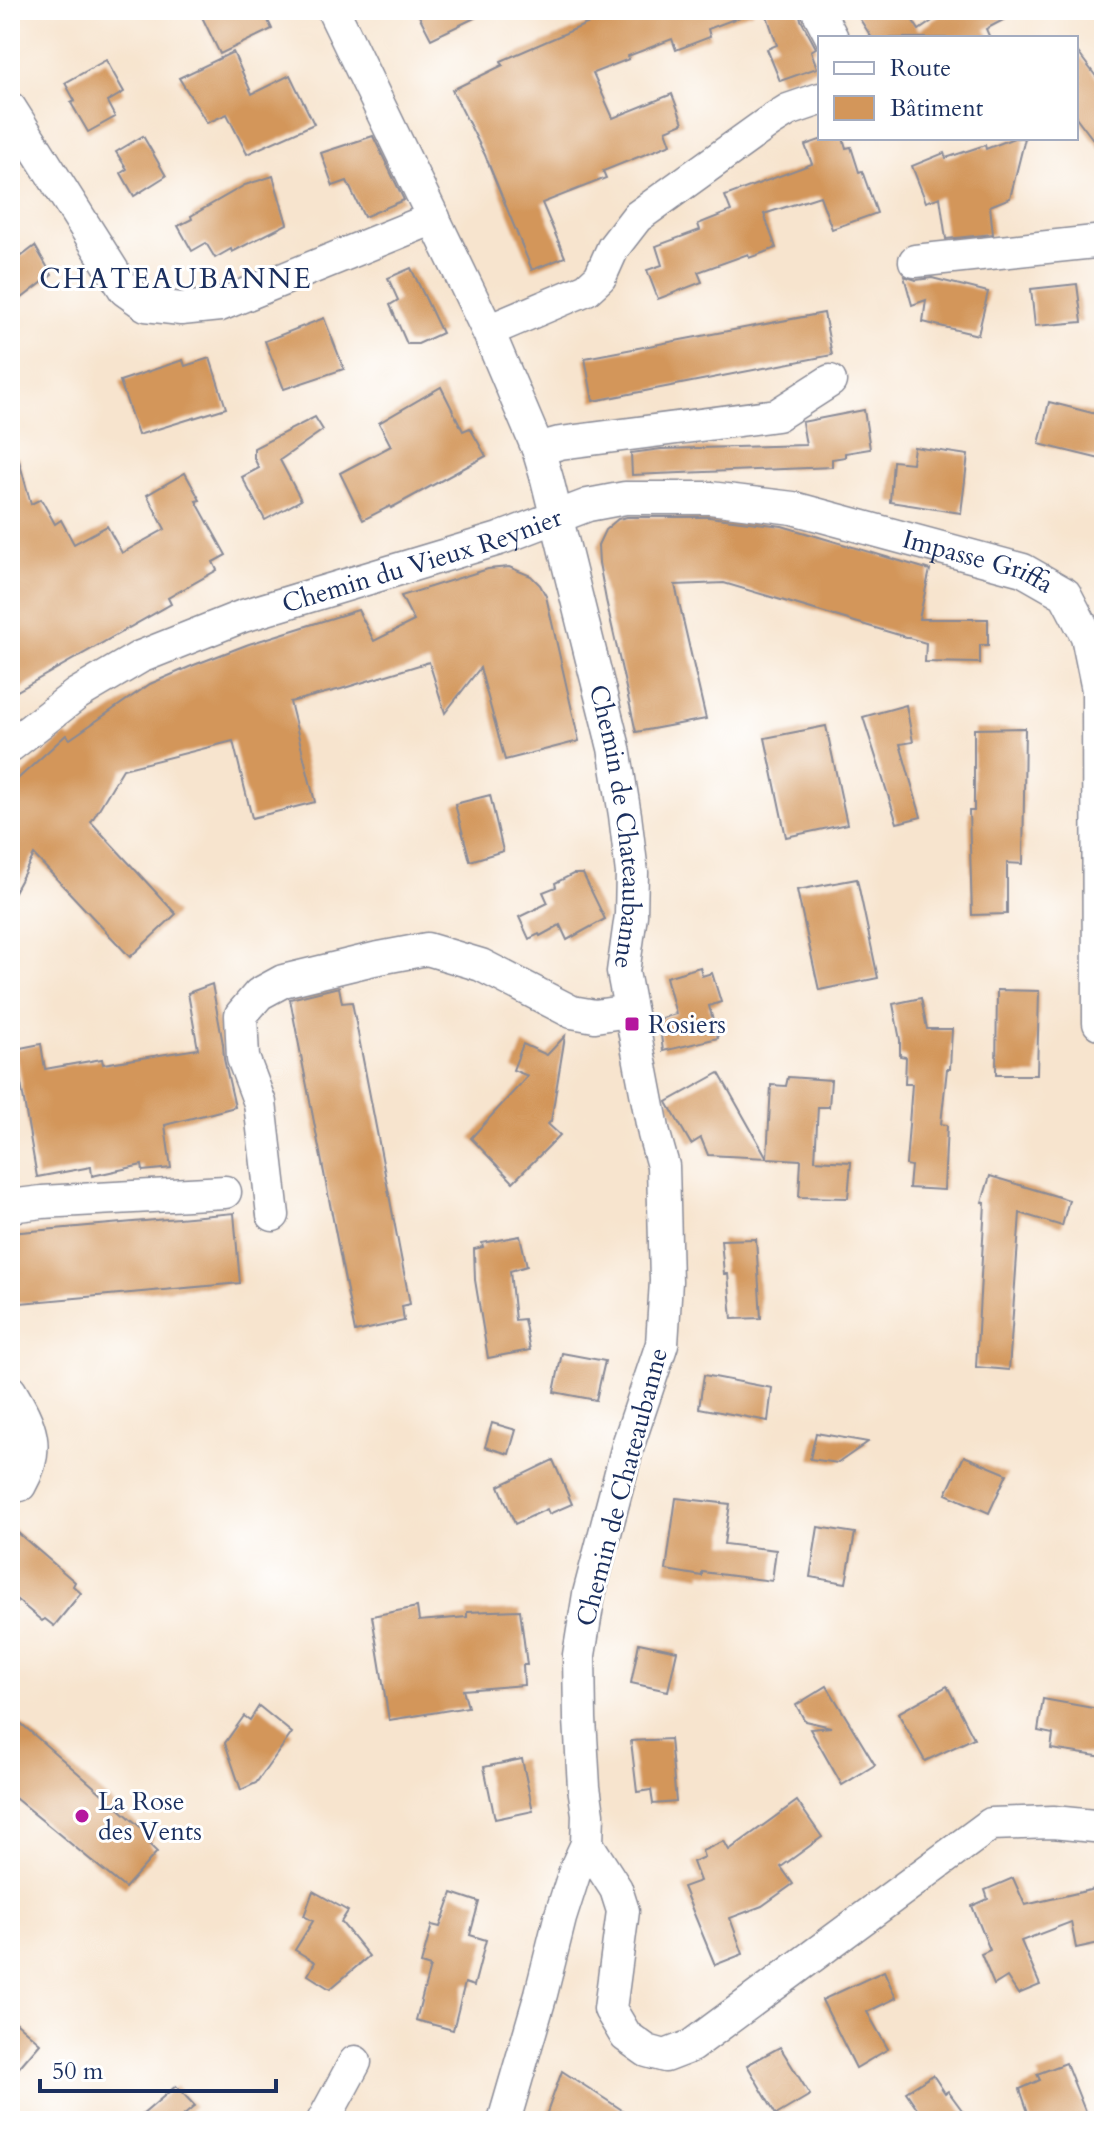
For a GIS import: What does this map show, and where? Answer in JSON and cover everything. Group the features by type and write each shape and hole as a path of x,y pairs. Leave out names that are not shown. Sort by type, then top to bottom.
{"street":[{"name":"Chemin du Vieux Reynier","path":"10,746 77,694 140,657 243,616 499,539 555,517 538,449 488,331 333,10"},
{"path":"488,331 587,289 600,277 613,248 637,217 769,122 788,110 818,100"},
{"path":"10,108 125,290 146,305 181,309 220,305 434,218"},
{"path":"915,261 1104,241"},
{"path":"538,449 560,443 777,415 830,381"},
{"name":"Impasse Griffa","path":"555,517 588,505 625,498 710,498 793,508 1023,570 1065,594 1087,636 1098,690 1099,1023"},
{"name":"Chemin de Chateaubanne","path":"504,2121 560,1918 587,1844 579,1655 599,1554 629,1442 662,1344 666,1281 663,1166 623,972 631,915 632,873 623,801 614,748 555,517"},
{"path":"273,1215 260,1103 243,1058 241,1015 259,994 283,981 427,949 481,965 572,1012 595,1016 629,1011"},
{"path":"10,1206 225,1192"},
{"path":"10,1391 30,1428 32,1442 32,1457 20,1485"},
{"path":"587,1844 616,1889 623,1911 610,2009 626,2036 647,2051 665,2056 691,2046 991,1824 1053,1822 1104,1827"},
{"path":"323,2121 355,2062"}],"building":[{"path":"217,10 263,10 272,29 220,54 202,17"},
{"path":"416,10 491,10 431,39"},
{"path":"619,10 753,12 708,29 710,37 676,50 672,39 593,73 613,118 672,94 683,123 666,130 671,144 603,171 606,178 542,203 565,257 532,270 485,155 452,90 503,65 501,61"},
{"path":"765,10 799,10 816,48 811,51 817,68 780,81 767,49 777,45"},
{"path":"854,10 906,10 919,30 948,10 1022,10 986,29 989,36 871,36"},
{"path":"233,52 252,94 290,75 314,124 247,154 227,114 207,123 179,78"},
{"path":"1078,53 1104,87 1104,154 1078,120"},
{"path":"106,60 124,92 107,102 115,117 88,132 71,103 75,101 65,83"},
{"path":"143,136 166,176 134,196 121,173 127,169 116,152"},
{"path":"373,136 404,200 364,217 347,181 333,186 321,153"},
{"path":"820,140 844,140 846,148 851,147 859,172 862,171 877,213 832,229 820,196 764,214 776,248 749,258 748,254 698,272 702,282 658,299 647,270 662,265 656,246 700,230 698,224 731,211 725,196 812,164 805,145"},
{"path":"1009,140 1024,140 1010,198 990,206 993,234 946,239 940,197 926,202 912,166 944,153 946,158 985,145 986,149"},
{"path":"273,176 287,224 215,258 206,243 192,251 178,226 245,185"},
{"path":"35,246 52,275 22,298 10,282 10,265"},
{"path":"411,268 442,333 418,344 407,344 390,305 398,300 388,278"},
{"path":"904,276 916,280 932,278 988,292 978,335 923,322 926,300 912,305"},
{"path":"1077,284 1082,322 1035,326 1031,289"},
{"path":"824,313 832,355 593,401 585,358"},
{"path":"324,318 344,369 284,389 265,341"},
{"path":"210,358 226,408 138,435 120,381 183,360 185,366"},
{"path":"441,387 463,431 470,428 486,456 363,520 340,473 391,446 379,423"},
{"path":"1049,402 1104,416 1104,460 1039,444"},
{"path":"864,410 870,449 845,453 845,457 832,459 832,467 632,475 631,453 661,449 806,445 802,422"},
{"path":"315,417 323,430 280,460 301,500 265,520 242,477 259,468 254,458 254,448"},
{"path":"914,447 968,455 961,513 890,502 893,461 912,463"},
{"path":"18,457 31,504 41,499 55,524 61,520 74,544 107,526 122,553 165,529 147,495 185,473 200,500 196,501 226,555 213,562 217,570 168,598 171,604 10,695 10,458"},
{"path":"709,517 782,526 930,570 919,619 988,619 988,645 980,645 980,663 925,662 926,643 724,583 675,585 706,719 636,732 606,600 598,545 605,530 618,519"},
{"path":"509,567 531,576 546,596 579,741 505,760 480,668 445,713 429,662 290,702 315,802 252,818 233,741 123,769 91,822 176,914 130,957 34,855 10,899 10,786 66,735 70,739 150,684 194,665 249,644 358,610 374,641 414,621 401,596 488,569"},
{"path":"906,705 913,742 900,744 921,817 897,823 863,717"},
{"path":"826,726 847,824 786,837 765,738"},
{"path":"1025,728 1023,864 1007,863 1007,914 972,915 969,811 974,811 974,729"},
{"path":"490,795 503,851 470,861 455,804"},
{"path":"573,874 583,874 605,919 567,940 560,925 529,939 519,917 548,903 543,892 556,887 555,883"},
{"path":"857,879 878,978 819,990 797,890"},
{"path":"700,967 702,976 712,973 721,1002 709,1006 718,1038 663,1051 659,1019 676,1014 666,977"},
{"path":"212,984 235,1107 165,1125 171,1168 143,1171 142,1165 92,1176 91,1167 37,1177 15,1049 41,1044 45,1069 102,1059 103,1064 198,1049 188,993"},
{"path":"339,987 342,1003 352,1002 410,1304 402,1306 404,1321 355,1332 290,999"},
{"path":"997,990 1039,991 1037,1075 996,1075"},
{"path":"921,998 927,1029 952,1029 950,1069 947,1069 941,1124 947,1125 944,1190 909,1188 911,1166 906,1165 912,1084 905,1084 906,1057 900,1056 893,1004"},
{"path":"565,1036 548,1124 560,1135 513,1182 471,1138 528,1076 513,1070 523,1044 547,1055"},
{"path":"719,1073 767,1158 708,1155 701,1138 691,1144 668,1104"},
{"path":"788,1077 831,1080 829,1107 818,1107 815,1160 851,1162 848,1198 799,1197 801,1160 767,1158 771,1085 786,1086"},
{"path":"990,1176 1069,1200 1062,1226 1020,1213 1009,1370 976,1367 985,1203 982,1202"},
{"path":"234,1213 240,1283 10,1304 10,1233"},
{"path":"520,1236 527,1266 510,1271 515,1320 524,1319 530,1350 488,1358 475,1280 474,1249 483,1247 482,1243"},
{"path":"756,1239 761,1318 732,1319 721,1240"},
{"path":"562,1353 605,1361 596,1400 554,1392"},
{"path":"704,1375 772,1388 768,1421 699,1408"},
{"path":"492,1423 516,1430 509,1454 485,1447"},
{"path":"816,1433 868,1442 838,1463 810,1459"},
{"path":"964,1456 1007,1474 989,1513 946,1494"},
{"path":"553,1460 572,1504 549,1514 547,1509 515,1524 499,1486"},
{"path":"676,1498 730,1504 724,1544 776,1550 772,1581 666,1570"},
{"path":"10,1526 75,1582 73,1586 81,1593 54,1626 45,1619 42,1621 10,1594"},
{"path":"818,1527 855,1533 846,1583 810,1577"},
{"path":"417,1607 419,1621 467,1617 467,1612 520,1610 527,1665 523,1665 524,1685 463,1690 468,1707 389,1720 372,1616"},
{"path":"639,1643 677,1651 668,1691 631,1683"},
{"path":"827,1686 875,1765 842,1785 810,1729 831,1727 805,1721 796,1705"},
{"path":"947,1686 974,1738 925,1761 898,1713"},
{"path":"1043,1699 1104,1710 1104,1757 1051,1749 1053,1734 1038,1731"},
{"path":"259,1706 292,1733 256,1783 241,1790 225,1743 244,1716 250,1720"},
{"name":"La Rose des Vents","path":"10,1714 153,1838 149,1844 157,1852 125,1888 10,1794"},
{"path":"670,1739 676,1802 653,1804 651,1790 637,1792 631,1741"},
{"path":"522,1759 533,1811 495,1819 484,1767"},
{"path":"797,1801 822,1837 781,1867 793,1884 762,1906 730,1918 743,1954 715,1965 683,1887 700,1881 693,1862 704,1857 702,1851 724,1841 729,1850"},
{"path":"1013,1878 1025,1905 1099,1888 1104,1905 1104,1942 1076,1948 1071,1922 1021,1941 1040,1985 1018,1994 1007,1977 994,1985 981,1954 990,1950 972,1906 988,1899 985,1890"},
{"path":"313,1891 348,1911 341,1922 369,1956 330,1989 308,1975 315,1962 295,1950 313,1921 304,1916"},
{"path":"452,1893 479,1902 470,1935 486,1940 474,1986 465,1983 453,2030 416,2020 430,1967 421,1964 432,1925 440,1927"},
{"path":"884,1971 896,1998 867,2012 888,2049 856,2068 822,2000"},
{"path":"10,2017 40,2043 10,2078"},
{"path":"780,2047 810,2095 776,2115 747,2065"},
{"path":"1066,2063 1089,2121 1031,2121 1020,2089 1040,2080 1037,2074"},
{"path":"562,2071 639,2121 544,2121"},
{"path":"933,2075 970,2121 926,2121 906,2092"},
{"path":"176,2086 195,2106 177,2121 135,2121"}],"place":[{"name":"Rosiers","path":"632,1024"},
{"name":"La Rose des Vents","path":"82,1816"}],"district":[{"name":"CHATEAUBANNE","path":"176,279"}]}
